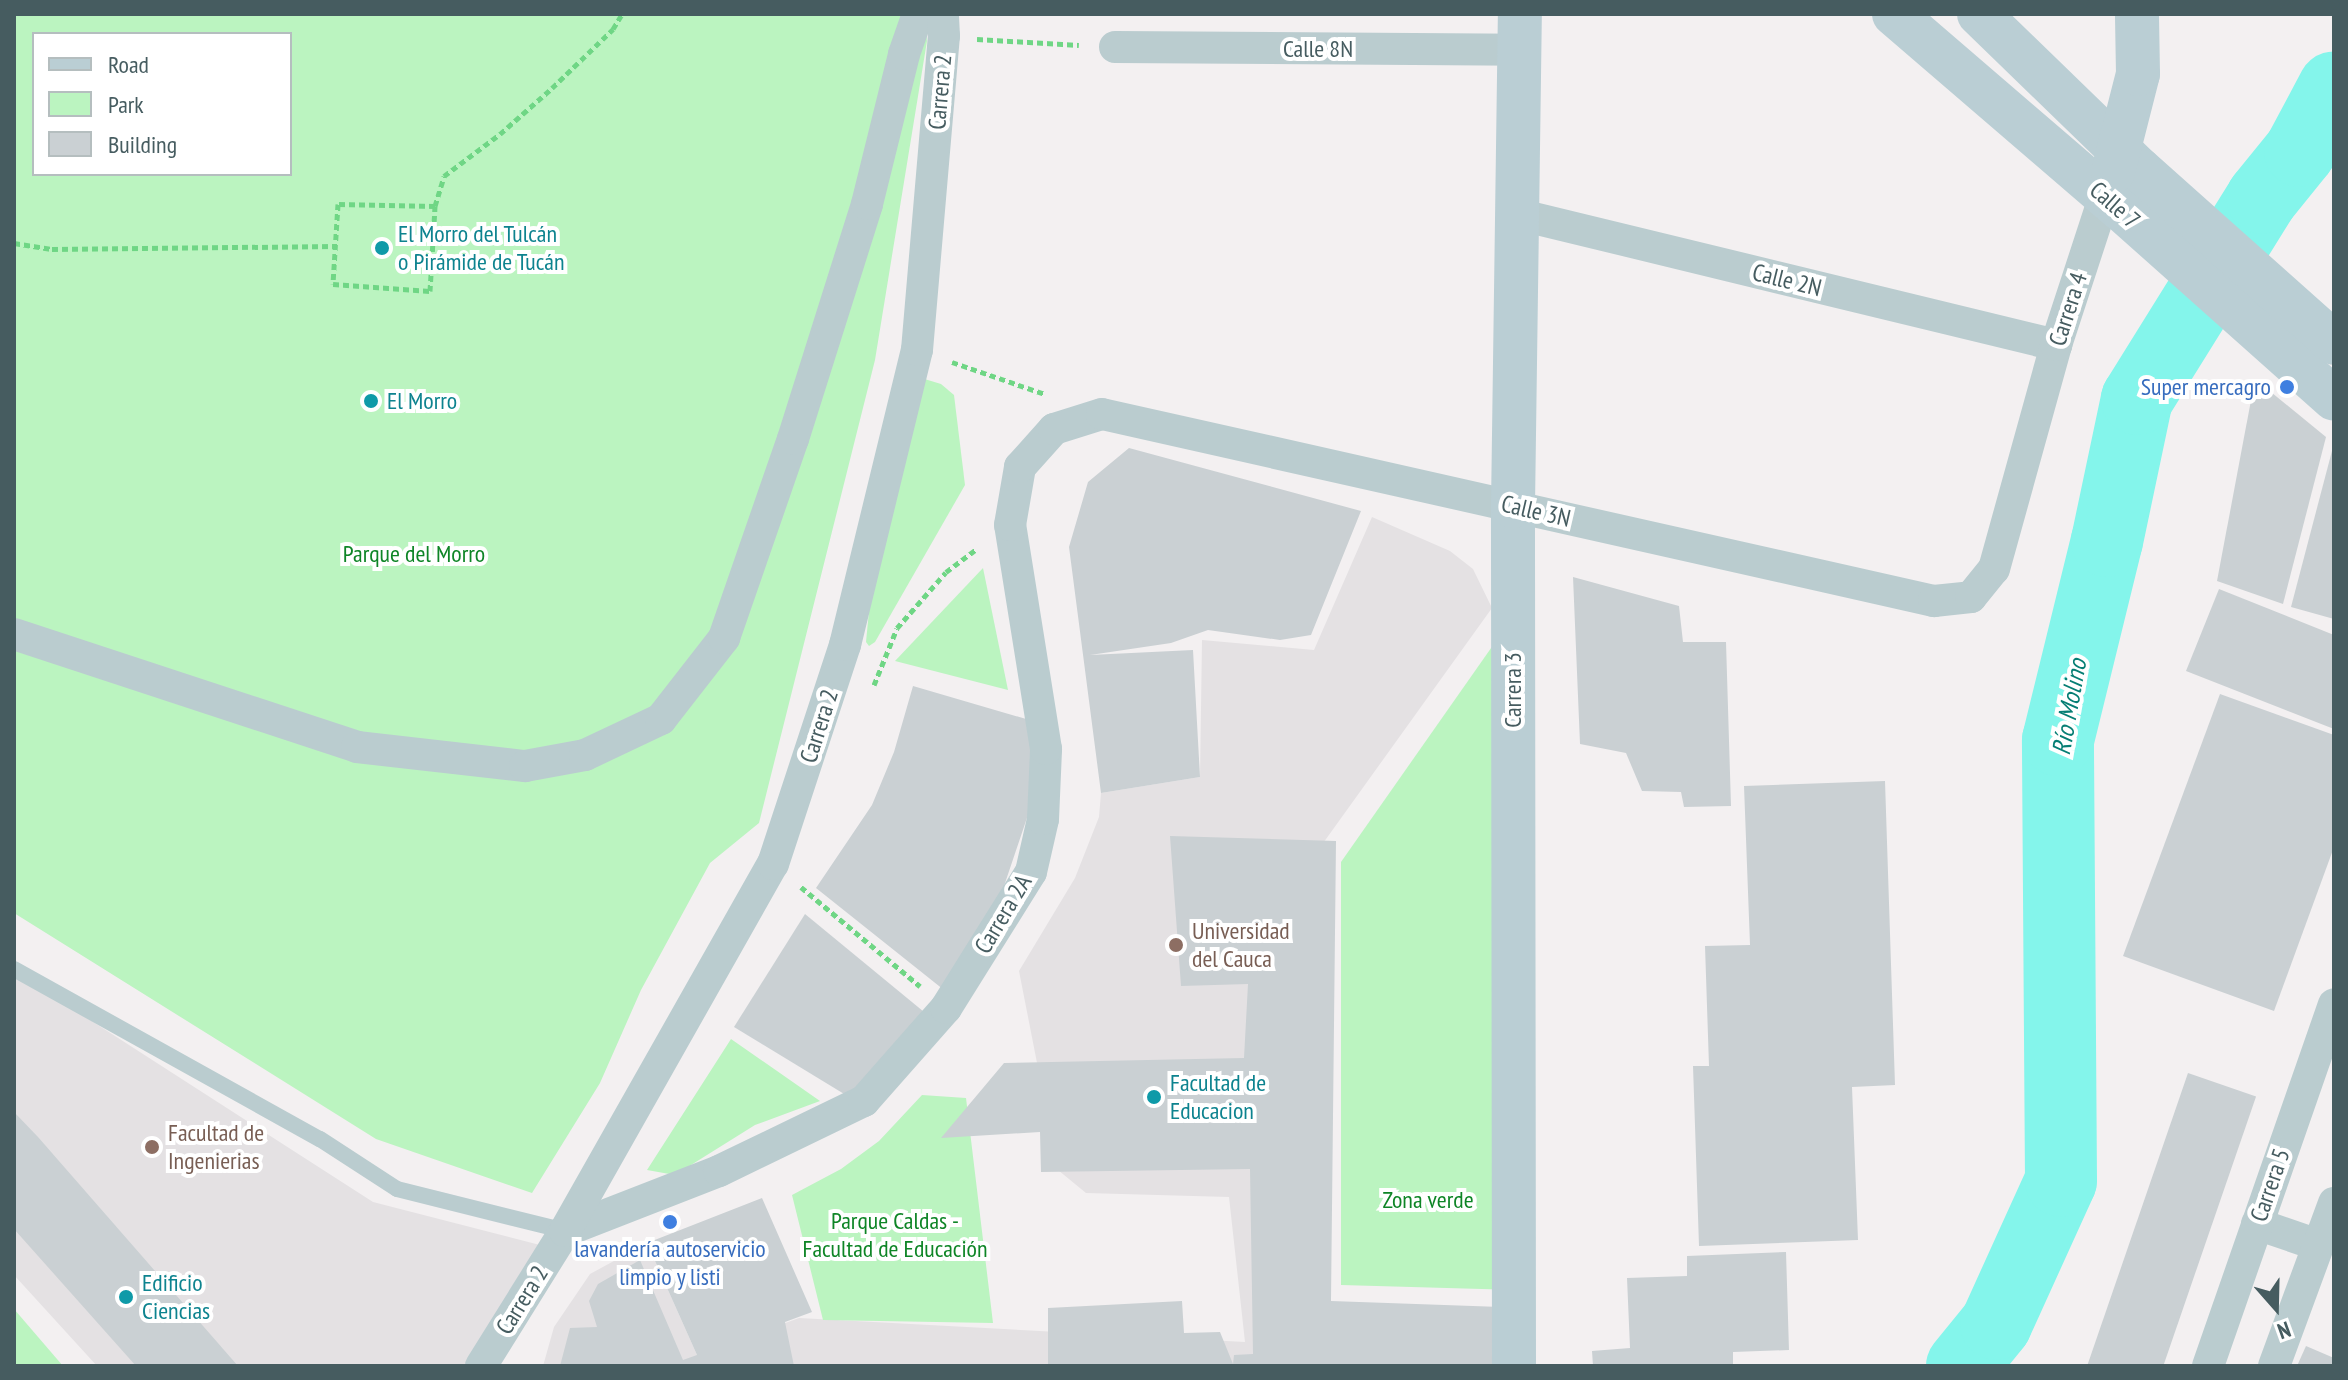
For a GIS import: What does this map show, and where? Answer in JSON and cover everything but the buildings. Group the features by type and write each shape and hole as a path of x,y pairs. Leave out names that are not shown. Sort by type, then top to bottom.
{"main road":[{"name":"Calle 7","path":"1894,14 2113,202 2274,317 2334,343"},
{"name":"Calle 7","path":"1979,14 2130,159 2274,317 2334,399"},
{"name":"Carrera 4","path":"2113,202 2130,159 2138,74 2137,14"},
{"name":"Carrera 3","path":"1514,1366 1513,506 1520,32"}],"street":[{"path":"14,634 357,747 525,766 585,755 661,719 724,638 793,439 867,204 904,54 918,14"},
{"name":"Carrera 2","path":"481,1366 565,1231 773,864 845,645 917,350 944,25"},
{"name":"Calle 8N","path":"1115,47 1520,32"},
{"name":"Carrera 4","path":"1971,597 1994,569 2056,345 2113,202"},
{"name":"Calle 2N","path":"1517,214 2056,345"},
{"name":"Calle 3N","path":"1102,414 1934,601 1971,597"},
{"name":"Carrera 2A","path":"565,1231 719,1171 864,1101 946,1008 1031,872 1043,819 1046,749 1010,525 1020,467 1054,429 1102,414"},
{"name":"Carrera 5","path":"2208,1366 2257,1224 2324,1059 2334,1004"},
{"path":"2274,1366 2334,1203"},
{"path":"2257,1224 2318,1245"}],"lane":[{"path":"14,969 320,1139 397,1189 565,1231"}],"path":[{"path":"435,206 338,204 333,284 430,291 435,206 444,176 500,134 552,88 613,29 622,14"},
{"path":"944,25 1115,47"},
{"path":"14,243 52,249 335,246"},
{"path":"917,350 1102,414"},
{"path":"870,694 897,628 946,572 1010,525"},
{"path":"773,864 946,1008"}],"shaded area":[{"name":"Universidad del Cauca","path":"1372,517 1450,551 1473,569 1492,608 1316,853 1318,1308 1495,1366 543,1366 554,1327 590,1274 647,1243 697,1355 799,1318 1245,1342 1229,1197 1086,1193 1058,1170 1019,971 1075,878 1099,817 1101,793 1200,777 1202,640 1314,650"},
{"name":"Facultad de Ingenierias","path":"14,971 373,1202 540,1245 470,1366 97,1366 14,1275"}],"green space":[{"name":"Parque del Morro","path":"14,14 925,14 927,41 875,360 759,823 710,863 641,990 600,1083 532,1193 376,1139 14,913"},
{"path":"908,374 941,384 954,395 965,485 875,642 869,646 866,642 877,529"},
{"path":"983,568 1008,690 895,661"},
{"name":"Zona verde","path":"1496,641 1517,1290 1341,1285 1341,862"},
{"path":"731,1039 820,1101 755,1125 675,1175 647,1170"},
{"name":"Parque Caldas - Facultad de Educación","path":"922,1095 966,1098 993,1323 823,1320 792,1195 841,1169 879,1141"},
{"path":"14,1309 63,1366 14,1366"}],"waterway":[{"name":"Río Molino","path":"1962,1366 1996,1324 2061,1181 2058,740 2107,541 2137,399 2262,198 2300,151 2334,87"}],"place":[{"name":"El Morro del Tulcán o Pirámide de Tucán","path":"382,248"},
{"name":"Super mercagro","path":"2287,387"},
{"name":"El Morro","path":"371,401"},
{"name":"Universidad del Cauca","path":"1176,945"},
{"name":"Facultad de Educacion","path":"1154,1097"},
{"name":"Facultad de Ingenierias","path":"152,1147"},
{"name":"lavandería autoservicio limpio y listi","path":"670,1222"},
{"name":"Edificio Ciencias","path":"126,1297"}]}
